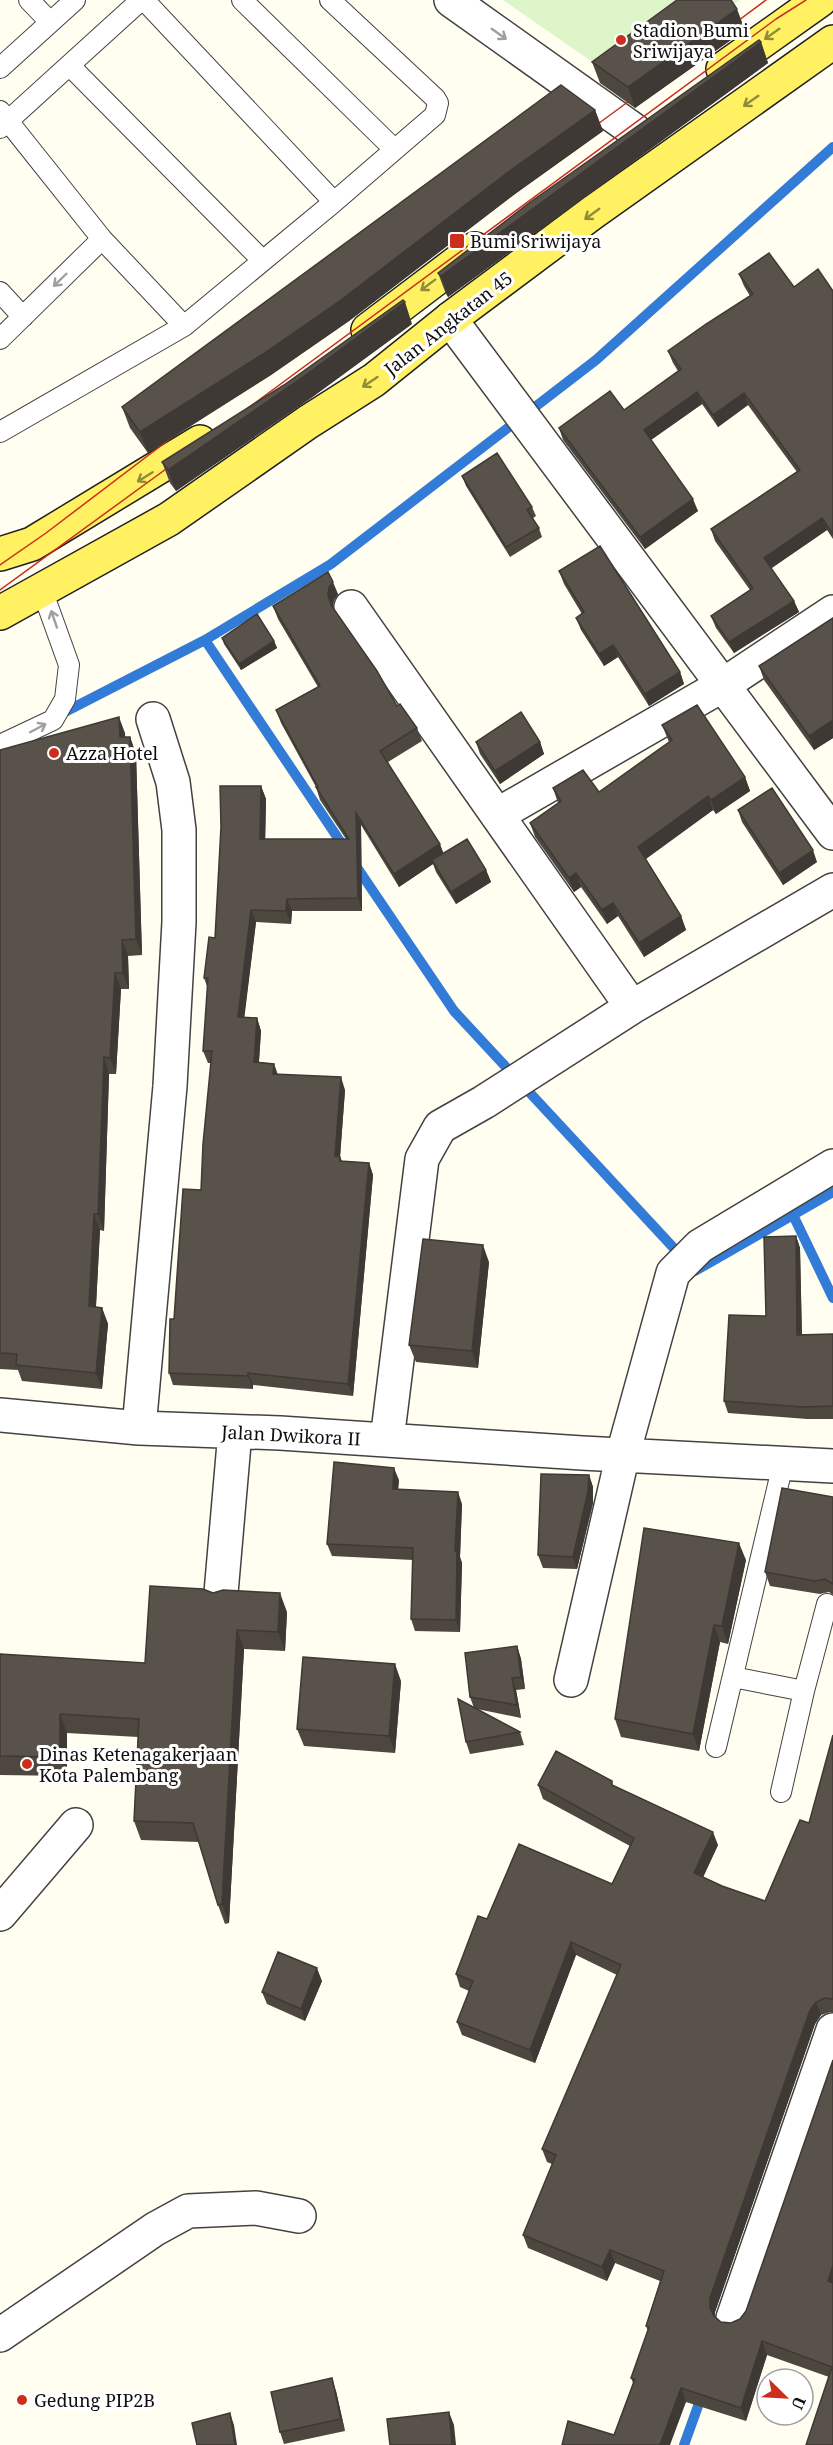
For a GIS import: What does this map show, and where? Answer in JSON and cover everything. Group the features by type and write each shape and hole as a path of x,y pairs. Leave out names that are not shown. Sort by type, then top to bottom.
{"main road":[{"path":"702,84 820,0"},
{"name":"Jalan Angkatan 45","path":"0,613 169,519 308,422 374,380 450,319 592,213 833,42"},
{"path":"608,150 663,111"},
{"path":"343,348 498,231"},
{"path":"0,554 32,544 108,500 222,428"}],"street":[{"path":"451,0 635,131"},
{"path":"450,319 833,833"},
{"path":"351,607 632,1006"},
{"path":"497,814 723,685 833,612"},
{"path":"139,1428 170,1086 179,922 179,830 173,782 153,719"},
{"path":"387,1440 422,1159 440,1126 484,1102 632,1006 833,890"},
{"path":"571,1680 623,1454 673,1273 700,1246 833,1166"},
{"name":"Jalan Dwikora II","path":"0,1415 139,1428 623,1454"},
{"path":"220,1593 235,1432"},
{"path":"623,1454 833,1466"},
{"path":"0,1914 76,1825"},
{"path":"732,2318 833,2030"},
{"path":"0,2335 155,2229 188,2211 256,2208 300,2216"}],"lane":[{"path":"29,0 50,22"},
{"path":"0,68 75,0"},
{"path":"184,326 102,239 2,120 70,66 143,0 334,202"},
{"path":"242,0 394,149"},
{"path":"0,432 184,326 435,115 438,103 435,98 330,0"},
{"path":"70,66 262,260"},
{"path":"0,339 102,239"},
{"path":"0,292 23,316"},
{"path":"0,745 53,720 65,699 69,665 42,590"},
{"path":"716,1747 783,1464"},
{"path":"781,1792 827,1604"},
{"path":"733,1677 804,1691"}],"green space":[{"name":"Stadion Bumi Sriwijaya","path":"503,0 740,0 620,81"}],"building":[{"path":"677,0 731,0 737,9 628,87 592,62"},
{"path":"759,40 761,42 441,276 438,273 529,203"},
{"path":"561,85 595,110 507,173 341,300 263,354 140,432 122,407"},
{"path":"769,253 794,287 818,269 833,291 833,534 822,518 764,558 794,601 729,642 711,616 753,588 711,529 800,470 744,393 713,415 697,392 644,430 693,499 640,537 559,428 610,391 624,410 681,369 668,351 753,294 739,274"},
{"path":"403,300 405,302 303,377 168,470 162,462 284,385"},
{"path":"497,453 532,507 527,510 539,528 506,547 462,476"},
{"path":"600,546 680,672 645,694 613,645 599,654 576,618 584,612 559,571"},
{"path":"328,572 333,582 329,587 328,595 331,605 377,671 397,706 400,704 417,728 380,751 440,844 394,874 356,813 358,898 287,899 286,911 251,910 238,1017 257,1018 254,1062 274,1064 273,1074 341,1077 335,1156 340,1157 340,1161 369,1163 348,1384 248,1373 248,1376 169,1373 170,1319 174,1319 183,1189 201,1190 212,1051 203,1051 208,978 204,978 209,937 215,938 221,827 220,786 261,786 260,839 349,839 316,787 318,787 276,710 320,686 273,606"},
{"path":"257,614 274,641 239,664 222,638"},
{"path":"833,618 833,720 809,736 759,666"},
{"path":"697,705 745,777 711,800 708,796 638,847 681,916 639,943 613,903 602,910 576,873 569,878 530,823 561,801 553,788 583,770 599,792 672,740 662,725"},
{"path":"521,712 540,742 495,771 476,742"},
{"path":"119,717 120,737 130,737 136,939 122,940 123,973 115,973 110,1058 104,1057 98,1214 94,1214 89,1306 102,1308 96,1373 16,1365 17,1354 0,1353 0,750"},
{"path":"772,788 813,850 779,873 738,810"},
{"path":"467,839 486,870 451,892 432,860"},
{"path":"796,1236 797,1335 833,1334 833,1406 803,1407 724,1401 729,1315 766,1316 764,1237"},
{"path":"423,1239 483,1245 472,1351 409,1345"},
{"path":"334,1462 394,1468 393,1489 458,1492 455,1551 457,1551 456,1620 411,1619 413,1548 327,1544"},
{"path":"541,1474 589,1475 588,1491 573,1557 538,1555"},
{"path":"782,1488 833,1497 833,1584 825,1579 815,1581 765,1572"},
{"path":"644,1528 739,1543 722,1626 714,1625 693,1734 615,1719"},
{"path":"150,1586 203,1589 213,1593 223,1590 280,1593 278,1632 237,1630 222,1904 218,1905 193,1823 134,1821 139,1719 60,1714 60,1757 0,1756 0,1654 145,1663"},
{"path":"517,1646 521,1677 512,1678 517,1705 470,1697 465,1653"},
{"path":"303,1657 395,1664 389,1736 297,1729"},
{"path":"458,1699 520,1732 466,1742"},
{"path":"833,1735 833,1999 825,1998 816,2002 810,2010 710,2298 710,2308 721,2322 731,2323 740,2319 746,2311 833,2060 833,2265 828,2281 833,2283 833,2445 806,2445 812,2427 815,2427 815,2418 832,2367 762,2341 741,2408 681,2388 660,2445 562,2445 568,2421 614,2435 635,2379 631,2378 649,2327 646,2326 664,2271 610,2250 602,2267 523,2235 556,2155 542,2149 621,1965 571,1942 530,2050 457,2022 473,1981 456,1974 478,1916 487,1919 519,1844 612,1884 634,1838 538,1785 556,1751 612,1781 612,1785 713,1832 694,1873 722,1886 765,1901 800,1820 809,1823"},
{"path":"278,1952 317,1968 301,2009 262,1992"},
{"path":"332,2378 341,2419 280,2432 271,2392"},
{"path":"449,2412 452,2445 390,2445 387,2419"},
{"path":"230,2413 235,2445 197,2445 192,2423"}],"waterway":[{"path":"59,715 205,640 331,564 596,360 833,147"},
{"path":"205,640 346,850"},
{"path":"354,863 454,1011 695,1271 833,1192"},
{"path":"793,1215 833,1298"},
{"path":"684,2445 702,2395"}],"tram line":[{"path":"727,29 766,0"},
{"path":"240,414 776,19 806,0"},
{"path":"587,132 640,93"},
{"path":"0,565 183,429"},
{"path":"0,590 177,461"}],"place":[{"name":"Stadion Bumi Sriwijaya","path":"621,40"},
{"name":"Bumi Sriwijaya","path":"457,241"},
{"name":"Azza Hotel","path":"54,753"},
{"name":"Dinas Ketenagakerjaan Kota Palembang","path":"27,1764"},
{"name":"Gedung PIP2B","path":"22,2400"}]}
